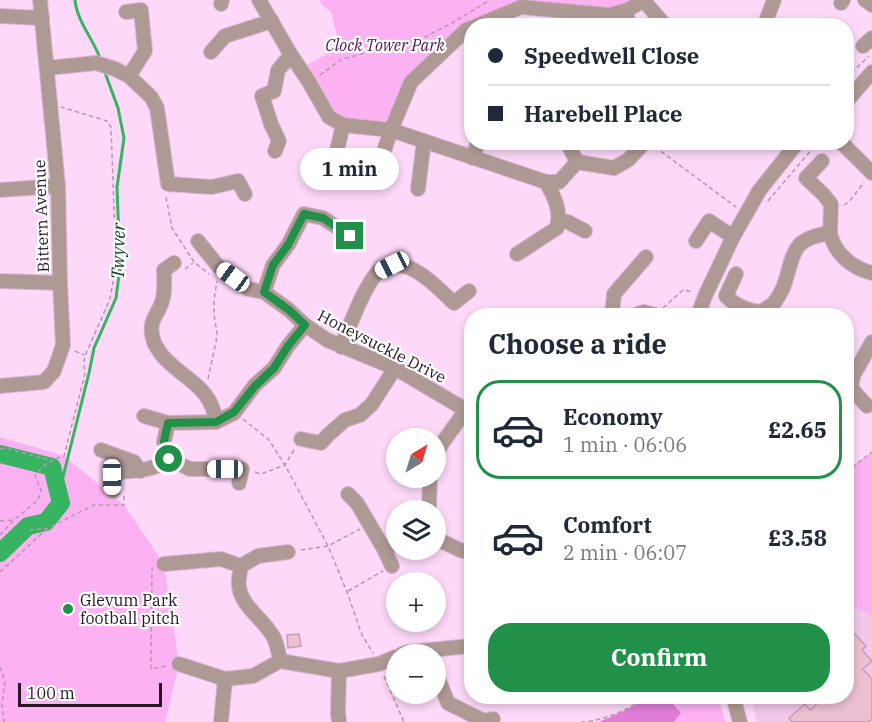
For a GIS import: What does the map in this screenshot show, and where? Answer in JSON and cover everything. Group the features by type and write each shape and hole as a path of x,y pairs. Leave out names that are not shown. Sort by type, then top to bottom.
{"street":[{"name":"Bittern Avenue","path":"0,386 44,382 54,370 63,345 58,186 40,0"},
{"path":"259,0 329,117 343,125 391,130 546,182 559,182 577,162"},
{"path":"505,18 521,7 610,15 625,11 645,0 659,18"},
{"path":"767,18 774,0"},
{"path":"129,76 145,51 134,11 155,8"},
{"path":"625,11 627,18"},
{"path":"0,16 42,18"},
{"path":"211,52 225,36 272,21"},
{"path":"383,154 411,82 464,32"},
{"path":"275,151 279,141 269,120 262,96 274,91 278,70 291,55"},
{"path":"47,68 96,63 129,76 152,97 157,108 167,190 212,187 238,181 245,194"},
{"path":"854,82 872,70"},
{"path":"854,92 872,70"},
{"path":"343,125 337,150 343,166"},
{"path":"418,189 415,172 424,141"},
{"path":"473,158 476,150"},
{"path":"571,150 577,162"},
{"path":"577,162 615,168 638,150"},
{"path":"749,210 756,189 782,150"},
{"path":"701,308 733,237 759,191 792,150"},
{"path":"749,210 801,150"},
{"path":"848,150 869,176"},
{"path":"822,161 806,178 827,198 831,206 830,233 833,243 848,262 872,273"},
{"path":"517,254 557,228 560,216 546,182"},
{"path":"0,190 58,186"},
{"path":"288,210 323,218 350,236"},
{"path":"264,292 273,265 288,245 304,214"},
{"path":"559,220 585,231"},
{"path":"696,242 709,221 733,237"},
{"path":"772,308 781,293 791,258 798,246 809,238 830,233"},
{"name":"Honeysuckle Drive","path":"198,241 218,266 248,289 264,292 327,340 395,368 464,409"},
{"path":"613,308 614,294 646,257"},
{"path":"174,263 164,270 162,300 151,322 154,344 165,359 200,388 209,401 216,422"},
{"path":"341,347 368,286 379,272 392,265 408,266 434,284 451,309 469,291"},
{"path":"736,274 726,296 742,308"},
{"path":"0,282 60,283"},
{"path":"144,416 168,423 216,422 234,412 255,386 274,368 305,325"},
{"path":"854,374 872,342"},
{"path":"301,439 324,448 328,435 345,420 360,415 372,404 395,368"},
{"path":"854,391 867,406"},
{"path":"446,438 464,416"},
{"path":"168,423 164,442 169,459 190,469 243,463 239,483"},
{"path":"101,450 134,462 140,471"},
{"path":"113,491 112,477 121,471 140,471 169,459"},
{"path":"348,494 357,503 369,524 386,542"},
{"path":"446,543 464,551"},
{"path":"158,565 221,559 241,566 258,556 288,552"},
{"path":"391,560 392,566"},
{"path":"241,566 239,586 244,601 267,627 275,640 280,661"},
{"path":"446,649 464,647"},
{"path":"179,663 225,679 254,676 280,661 339,671 386,661"},
{"path":"339,671 339,722"},
{"path":"221,722 225,679"},
{"path":"446,702 447,705 484,721 493,719"},
{"path":"735,704 740,722"}],"path":[{"path":"309,82 342,59 421,39 490,0"},
{"path":"854,67 869,46"},
{"path":"0,535 38,500 41,490 36,476 37,472 50,461 64,456 85,374 85,356 110,298 116,264 111,127 107,121 50,104"},
{"path":"659,150 749,210"},
{"path":"766,202 811,150"},
{"path":"831,206 842,206 848,203 869,176"},
{"path":"207,382 217,333 214,300 217,281"},
{"path":"664,308 683,290 705,296"},
{"path":"234,412 269,440 285,465 328,546 362,635 379,664 404,722"},
{"path":"243,463 261,474 285,465 301,439"},
{"path":"0,449 5,448 50,461"},
{"path":"854,466 872,452"},
{"path":"0,521 14,520"},
{"path":"288,552 328,546 369,524"},
{"path":"29,530 40,528"},
{"path":"0,572 48,528"},
{"path":"158,565 151,669 179,663"},
{"path":"347,592 392,566"},
{"path":"0,667 5,681 2,704 4,722"},
{"path":"581,722 589,722 626,710 636,704"}],"shaded area":[{"path":"854,606 872,615 872,722 757,722 753,704 854,704"},
{"path":"636,704 673,704 681,713 674,722 599,722"}],"green space":[{"name":"Clock Tower Park","path":"320,0 645,0 627,10 521,7 494,18 464,18 464,36 411,82 391,130 343,125 309,82 307,65 340,47 331,12 322,5"},
{"path":"0,437 64,456 124,505 164,564 179,664 165,722 0,722"},
{"path":"872,452 872,616 854,606 854,465"},
{"path":"640,704 720,704 725,722 601,722"}],"building":[{"path":"854,633 866,646 862,650 872,661 863,669 872,679 872,719 868,722 792,722 789,718 805,704 810,710 817,704 854,704"},
{"path":"299,634 301,646 288,648 287,635"}],"waterway":[{"name":"Twyver","path":"75,0 82,23 100,58"},
{"name":"Twyver","path":"61,503 62,481 94,348 116,298 120,267 117,187 124,138 118,108 104,70"},
{"name":"Twyver","path":"0,454 52,467 61,503 46,522 28,526 0,553"}],"place":[{"name":"Glevum Park football pitch","path":"68,609"}],"route":[{"path":"169,459 164,442 168,423 216,422 234,412 255,386 274,368 305,325 264,292 273,265 288,245 304,214 323,218 350,236"}]}
